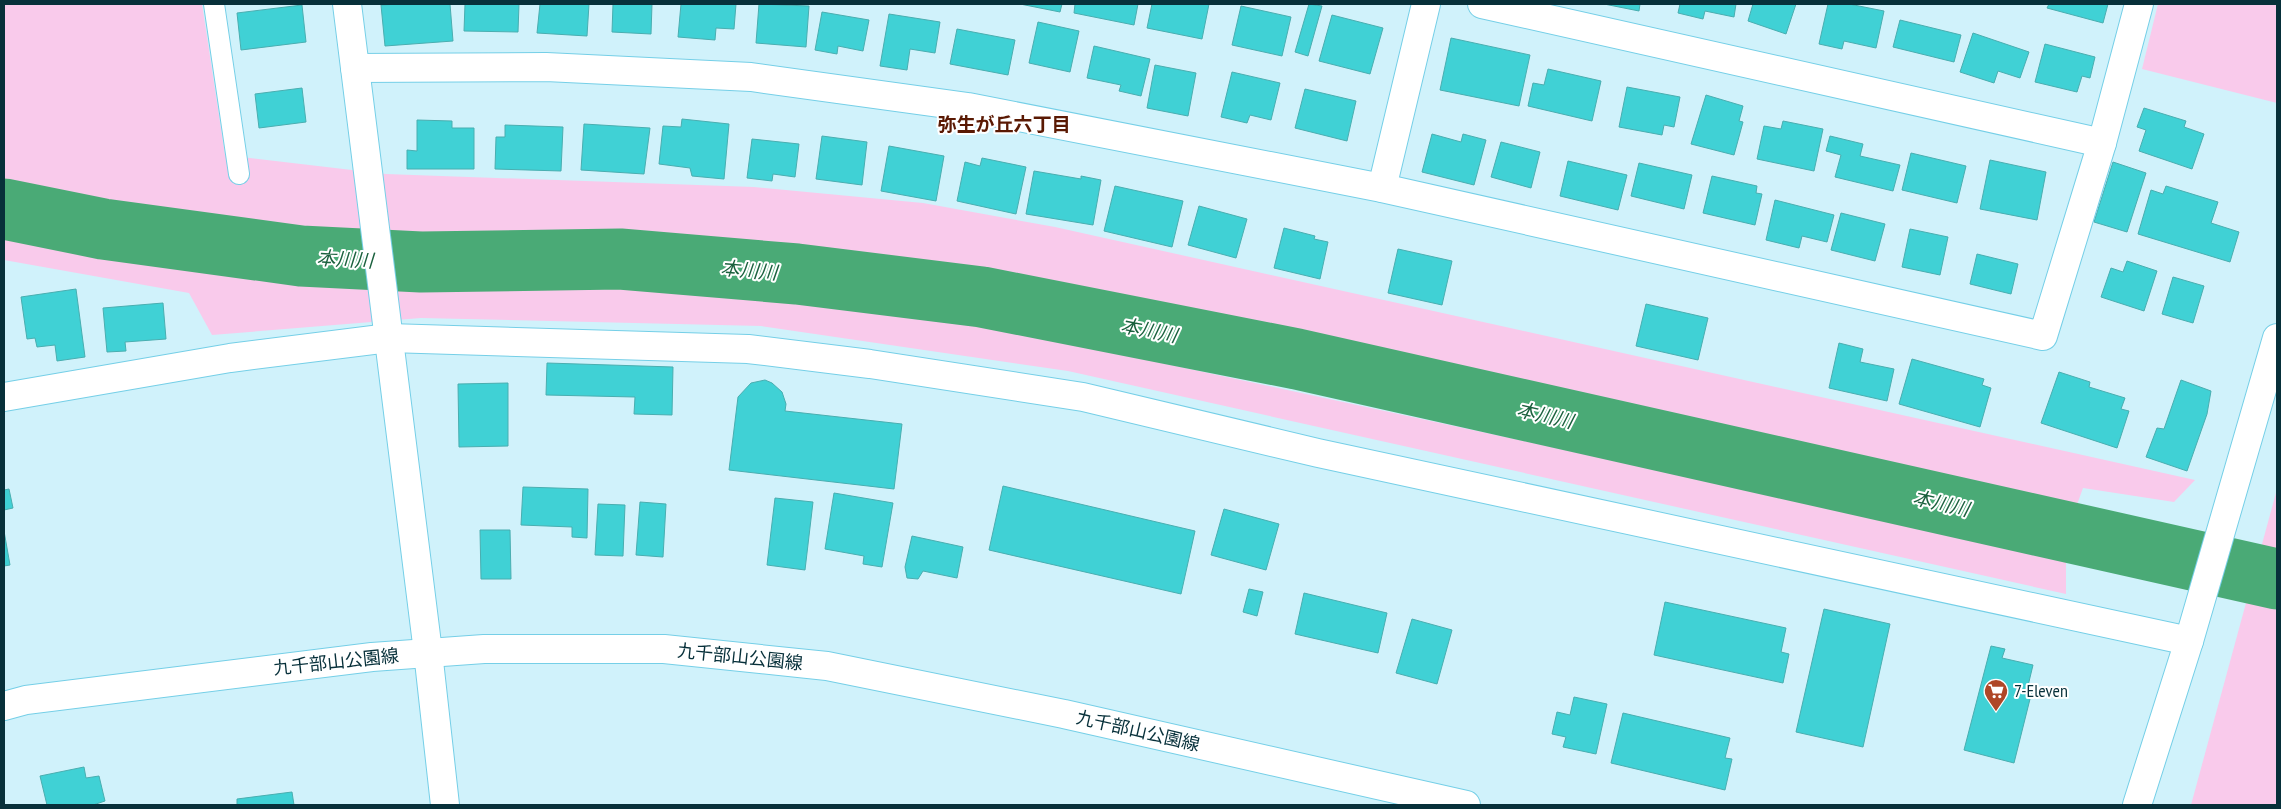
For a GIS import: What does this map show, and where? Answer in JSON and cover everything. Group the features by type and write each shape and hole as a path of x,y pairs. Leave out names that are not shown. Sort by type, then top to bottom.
{"street":[{"path":"347,4 428,652 445,805"},
{"path":"1382,188 1426,4"},
{"path":"1482,4 2102,143"},
{"path":"355,68 546,67 751,77 968,107 1382,188 2043,336 2102,143 2139,4"},
{"path":"4,397 230,358 389,338 748,348 870,364 1083,397 1318,452 2189,641"},
{"path":"2137,805 2189,641 2277,338"},
{"name":"九千部山公園線","path":"4,706 56,696 372,657 428,652 664,649 827,666 1064,714 1466,805"}],"lane":[{"path":"214,4 239,174"}],"shaded area":[{"path":"4,4 202,4 225,155 386,174 754,187 923,203 1055,227 2195,480 2174,502 2083,488 2074,513 903,262 631,237 384,236 143,212 4,182"},
{"path":"2158,4 2277,4 2277,103 2142,69"},
{"path":"4,232 133,259 328,282 642,285 907,308 2066,558 2066,594 1068,371 761,326 421,318 212,335 189,293 4,260"},
{"path":"2277,489 2277,805 2191,805"}],"building":[{"path":"450,4 453,41 385,46 381,5"},
{"path":"465,4 519,4 518,32 464,31"},
{"path":"540,4 589,4 587,36 537,33"},
{"path":"613,4 652,4 651,34 612,32"},
{"path":"681,4 736,4 734,29 716,28 715,40 678,37"},
{"path":"759,4 809,6 806,47 756,43"},
{"path":"1020,4 1062,4 1060,12"},
{"path":"1075,4 1138,4 1134,25 1074,13"},
{"path":"1152,4 1209,4 1202,39 1147,28"},
{"path":"1309,4 1322,6 1308,56 1295,52"},
{"path":"1604,4 1640,4 1639,11"},
{"path":"1680,4 1736,4 1734,17 1705,11 1703,19 1678,13"},
{"path":"1753,4 1796,4 1786,34 1748,21"},
{"path":"1828,4 1849,4 1884,11 1876,48 1844,41 1842,49 1819,44"},
{"path":"2049,4 2108,4 2103,23 2047,8"},
{"path":"302,5 306,42 241,50 237,13"},
{"path":"1241,6 1291,17 1282,56 1232,45"},
{"path":"822,12 869,20 863,51 838,46 837,54 815,50"},
{"path":"889,14 940,22 935,53 910,49 907,70 880,66"},
{"path":"1332,15 1383,28 1370,74 1319,61"},
{"path":"1900,20 1961,35 1954,62 1893,47"},
{"path":"1038,22 1079,31 1070,72 1029,63"},
{"path":"957,29 1015,40 1008,75 950,64"},
{"path":"1973,33 2029,52 2020,78 1998,71 1994,83 1960,72"},
{"path":"1451,38 1530,55 1519,106 1440,90"},
{"path":"2045,44 2095,57 2090,78 2082,76 2077,92 2035,82"},
{"path":"1094,46 1150,59 1141,96 1119,91 1121,85 1087,78"},
{"path":"1155,65 1196,73 1188,116 1147,108"},
{"path":"1548,69 1601,81 1592,121 1528,106 1533,83 1544,85"},
{"path":"1232,72 1280,83 1271,120 1250,115 1247,123 1221,117"},
{"path":"1627,87 1680,97 1674,127 1664,125 1662,135 1619,127"},
{"path":"302,88 306,122 259,128 255,94"},
{"path":"1305,89 1356,101 1347,141 1295,128"},
{"path":"1706,95 1743,106 1739,121 1743,122 1734,155 1691,144"},
{"path":"2144,108 2186,121 2184,127 2204,134 2192,169 2139,151 2146,130 2137,127"},
{"path":"682,119 729,124 724,179 692,176 690,168 659,164 663,126 681,127"},
{"path":"417,120 452,121 452,128 474,128 474,169 407,169 407,150 417,151"},
{"path":"1783,121 1823,129 1814,171 1757,159 1764,126 1781,129"},
{"path":"584,124 650,128 644,174 581,170"},
{"path":"505,125 563,127 561,171 495,169 496,137 505,137"},
{"path":"1432,134 1461,142 1463,134 1486,140 1474,185 1422,172"},
{"path":"822,136 867,142 862,185 816,179"},
{"path":"1830,136 1863,144 1860,156 1900,165 1893,191 1835,177 1841,155 1826,151"},
{"path":"752,139 799,144 795,177 773,174 772,181 747,178"},
{"path":"1501,142 1540,152 1531,188 1491,177"},
{"path":"889,146 944,156 936,201 881,191"},
{"path":"1911,153 1966,166 1957,203 1902,190"},
{"path":"982,158 1026,167 1016,214 957,201 965,162 980,166"},
{"path":"1990,160 2046,172 2037,220 1980,209"},
{"path":"1568,161 1627,175 1618,210 1560,196"},
{"path":"2113,162 2146,173 2127,232 2094,222"},
{"path":"1639,163 1692,175 1684,209 1631,196"},
{"path":"1034,171 1081,179 1081,176 1101,180 1093,225 1026,214"},
{"path":"1712,176 1757,186 1756,193 1762,194 1755,225 1703,213"},
{"path":"1115,186 1183,201 1172,247 1104,231"},
{"path":"2166,186 2218,202 2211,223 2239,232 2230,262 2138,234 2151,190 2163,194"},
{"path":"1775,200 1834,215 1827,242 1802,236 1799,248 1766,240"},
{"path":"1199,206 1247,219 1236,258 1188,245"},
{"path":"1841,213 1885,224 1875,261 1831,250"},
{"path":"1284,228 1315,236 1314,239 1328,242 1320,279 1274,268"},
{"path":"1910,229 1948,237 1940,275 1902,267"},
{"path":"1398,249 1452,261 1442,305 1388,293"},
{"path":"1977,254 2018,264 2011,294 1970,284"},
{"path":"2127,261 2157,271 2144,311 2101,297 2111,268 2123,272"},
{"path":"2173,277 2204,286 2193,323 2162,314"},
{"path":"76,289 85,357 57,361 55,345 37,347 35,338 27,339 21,297"},
{"path":"163,303 166,339 125,342 126,351 107,352 103,308"},
{"path":"1646,304 1708,318 1698,360 1636,346"},
{"path":"1839,343 1863,349 1860,362 1894,369 1887,401 1829,388"},
{"path":"1912,359 1984,379 1982,385 1991,388 1980,427 1899,404"},
{"path":"547,363 673,367 672,415 634,414 635,397 546,395"},
{"path":"2059,372 2090,382 2089,387 2125,398 2121,409 2129,411 2117,448 2041,423"},
{"path":"765,380 772,383 782,392 786,404 785,411 902,424 894,489 729,470 738,397 751,383"},
{"path":"2181,380 2211,391 2207,414 2187,471 2146,457 2157,428 2164,429"},
{"path":"508,383 508,446 459,447 458,384"},
{"path":"1003,486 1195,531 1181,594 989,550"},
{"path":"523,487 588,489 587,538 572,537 572,527 521,525"},
{"path":"9,489 13,508 4,510 4,490"},
{"path":"834,493 893,503 882,567 863,564 864,556 825,549"},
{"path":"775,498 813,502 805,570 767,565"},
{"path":"640,502 666,504 663,557 636,555"},
{"path":"598,504 625,505 623,556 595,555"},
{"path":"1224,509 1279,524 1266,570 1211,555"},
{"path":"480,530 510,530 511,579 481,579"},
{"path":"4,531 10,565 4,566"},
{"path":"912,536 963,547 957,578 923,571 918,579 907,578 905,567"},
{"path":"1249,589 1263,592 1257,616 1243,612"},
{"path":"1304,593 1387,613 1378,653 1295,634"},
{"path":"1665,602 1786,628 1781,652 1789,654 1783,683 1654,655"},
{"path":"1824,609 1890,624 1863,747 1796,732"},
{"path":"1412,619 1452,630 1437,684 1396,673"},
{"path":"1991,646 2005,649 2002,658 2033,665 2027,690 2032,691 2014,763 1964,750"},
{"path":"1574,697 1607,704 1596,754 1563,747 1566,737 1552,734 1557,712 1570,715"},
{"path":"1623,713 1730,738 1725,758 1732,759 1725,790 1611,763"},
{"path":"84,767 86,778 99,776 105,801 93,805 47,805 40,776"},
{"path":"292,792 294,805 237,805 237,799"}],"waterway":[{"name":"本川川","path":"4,209 103,229 301,256 421,262 620,259 797,274 982,297 1297,359 2277,579"}],"place":[{"name":"7-Eleven","path":"1996,712"}],"district":[{"name":"弥生が丘六丁目","path":"1004,124"}]}
